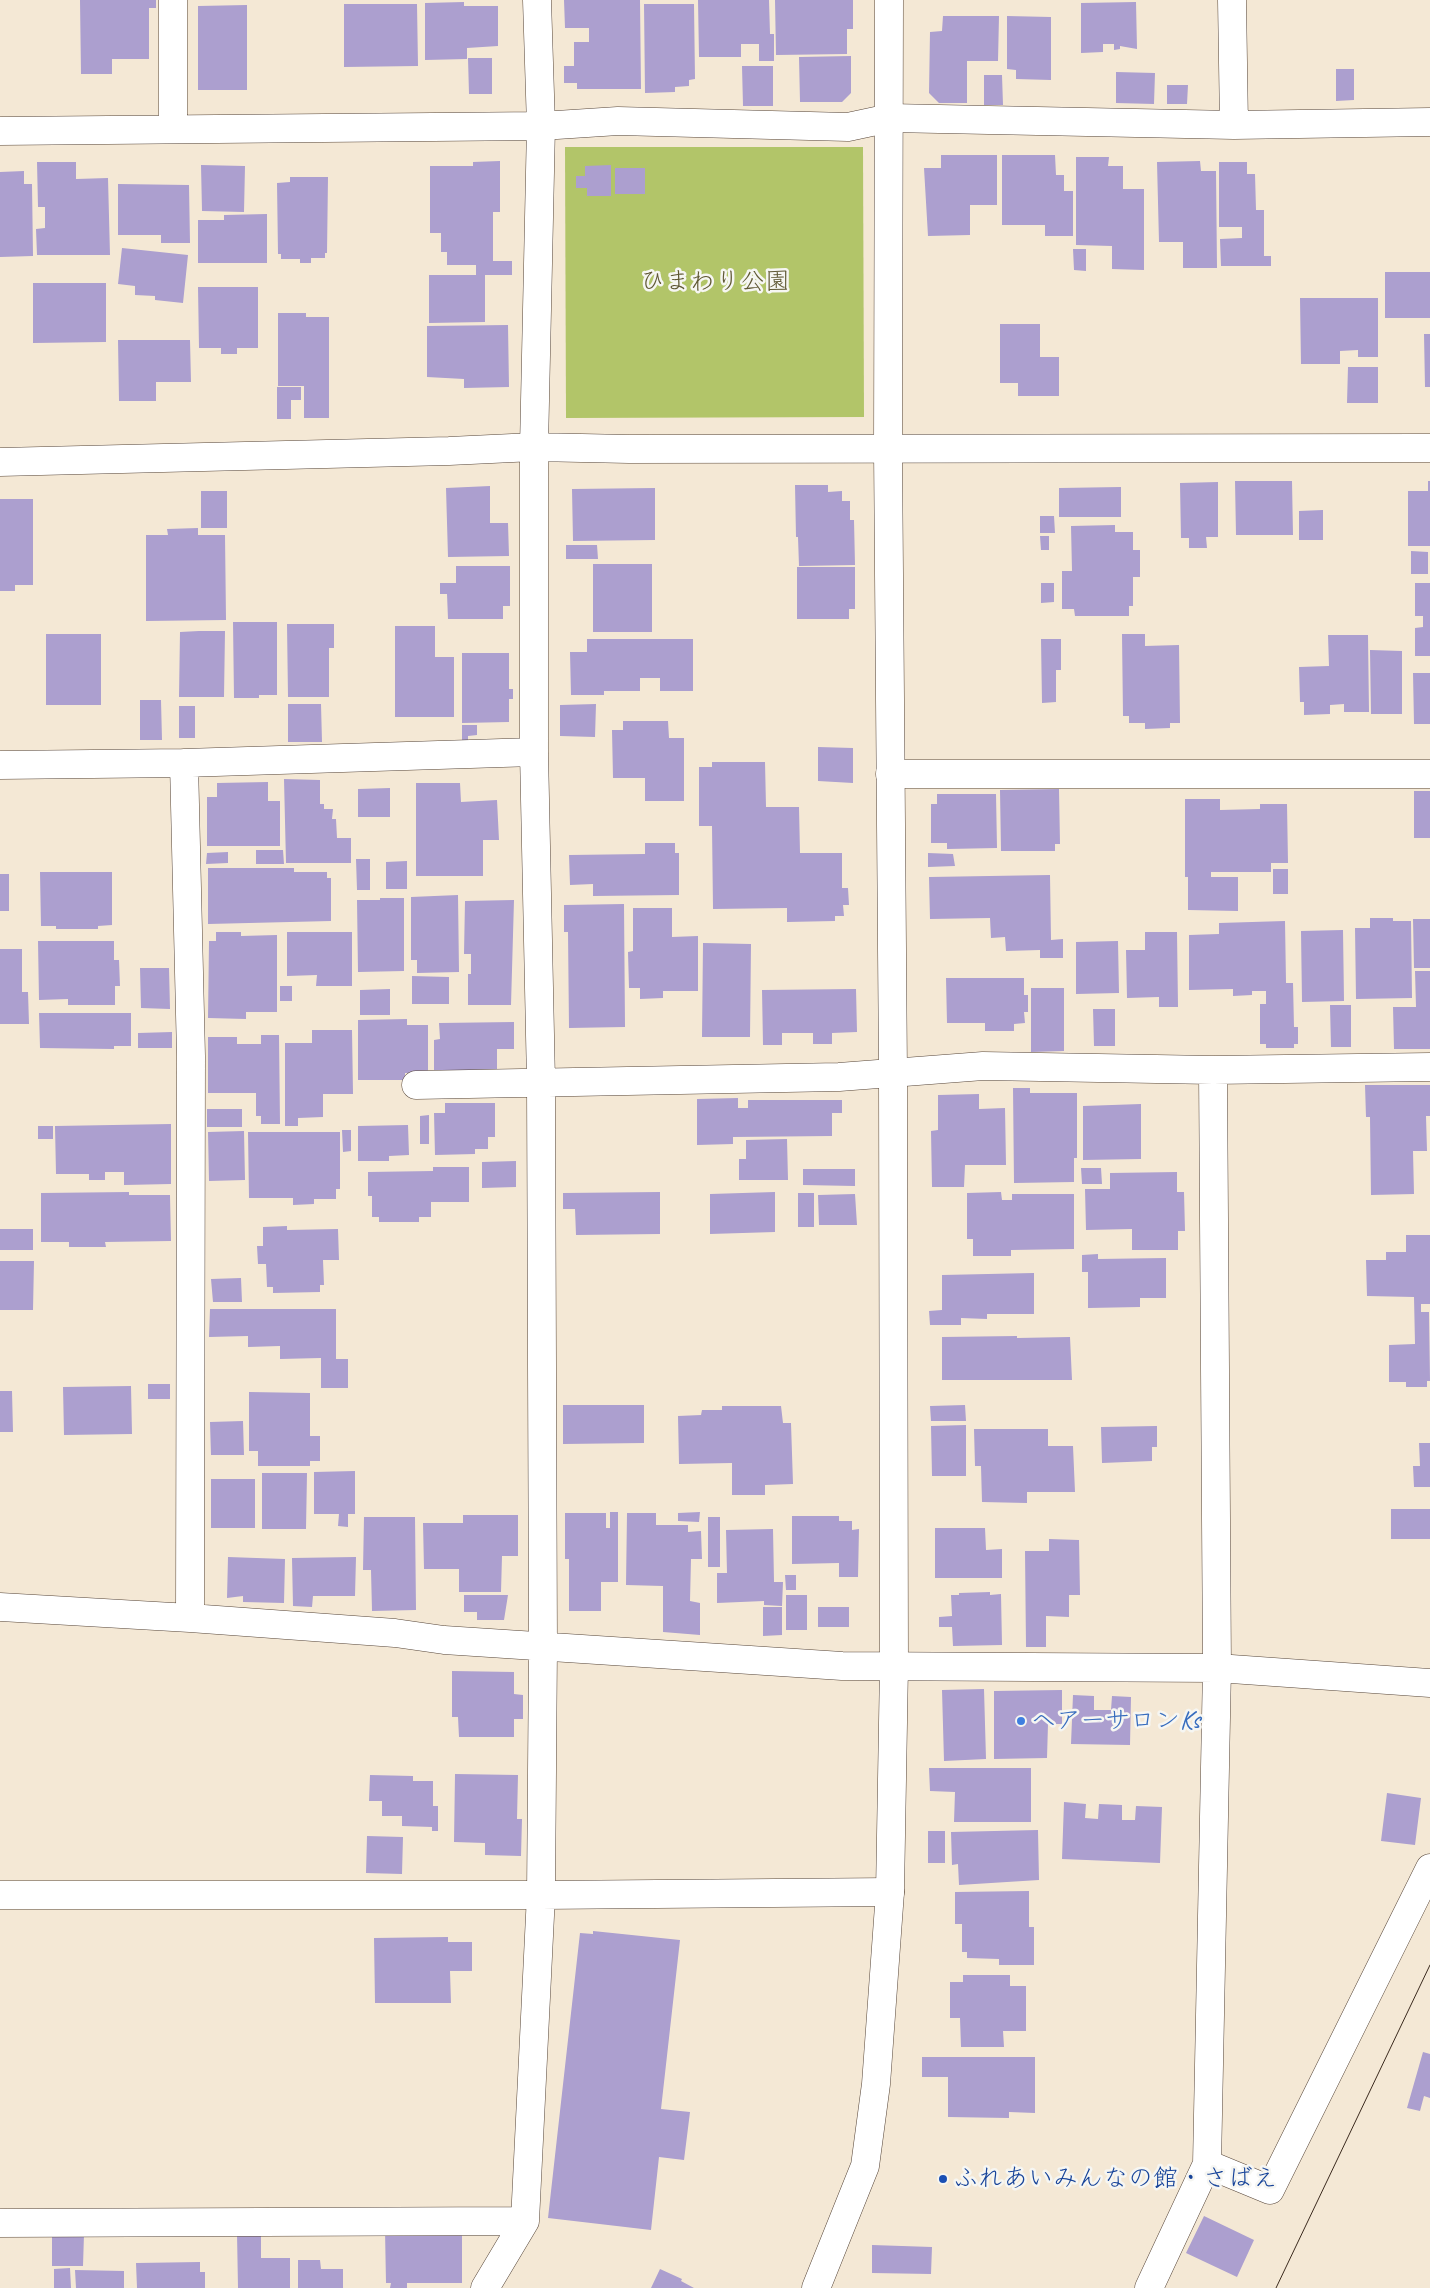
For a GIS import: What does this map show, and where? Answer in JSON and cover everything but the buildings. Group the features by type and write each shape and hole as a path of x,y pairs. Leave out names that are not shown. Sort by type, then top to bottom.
{"street":[{"path":"173,0 173,129"},
{"path":"485,2288 525,2221 541,1895 543,1647 541,1082 534,752 534,447 541,126 537,0"},
{"path":"816,2288 865,2166 876,2084 890,1892 894,1666 893,1074 888,449 889,0"},
{"path":"1232,0 1234,125"},
{"path":"0,131 541,126 618,121 848,127 890,118 1234,125 1430,122"},
{"path":"0,462 449,451 534,447 888,449 1430,448"},
{"path":"0,765 184,763 534,752"},
{"path":"184,763 191,1056 190,1618"},
{"path":"890,774 1430,774"},
{"path":"416,1085 839,1077 983,1066 1213,1070 1430,1067"},
{"path":"1149,2288 1207,2164 1217,1668 1213,1070"},
{"path":"0,1608 190,1618 395,1633 444,1640 842,1666 1217,1668 1430,1683"},
{"path":"1207,2164 1270,2190 1430,1868"},
{"path":"0,1895 541,1895 890,1892"},
{"path":"0,2223 525,2221"}],"green space":[{"name":"ひまわり公園","path":"565,147 863,147 864,417 566,418"}],"tram line":[{"path":"1276,2288 1430,1965"}],"place":[{"name":"ヘアーサロンKs","path":"1021,1721"},
{"name":"ふれあいみんなの館・さばえ","path":"943,2179"}]}
